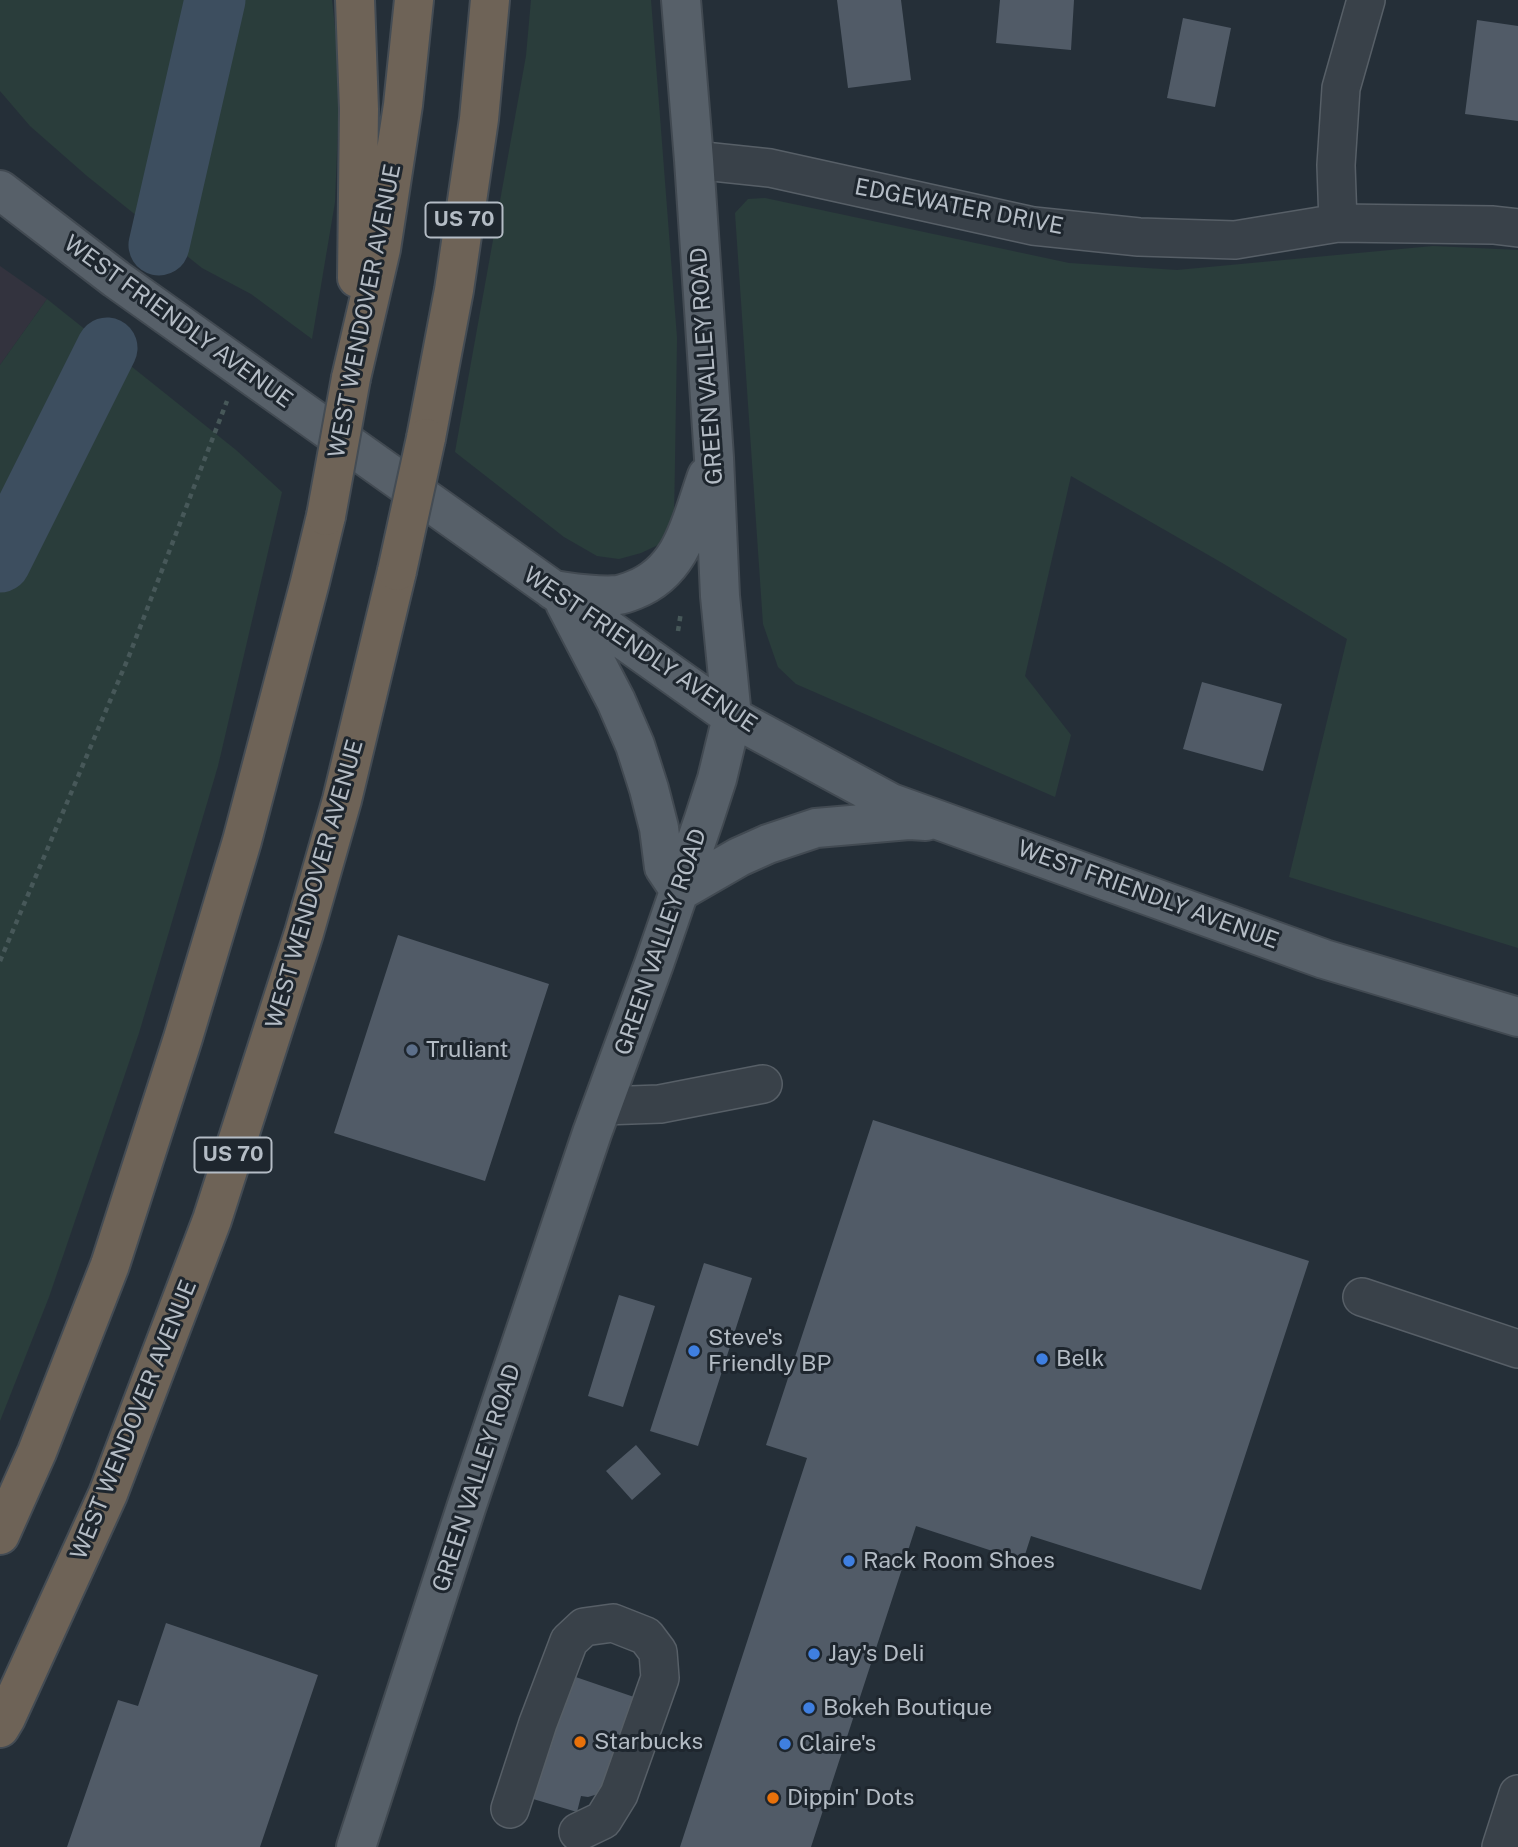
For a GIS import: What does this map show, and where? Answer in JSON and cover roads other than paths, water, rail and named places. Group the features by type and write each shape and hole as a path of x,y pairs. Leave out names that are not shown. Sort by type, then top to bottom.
{"highway":[{"path":"354,366 359,109 355,0"},
{"name":"WEST WENDOVER AVENUE","path":"0,1535 37,1452 110,1265 183,1038 242,841 326,516 354,366 381,249 403,105 414,0"},
{"name":"WEST WENDOVER AVENUE","path":"2,1732 108,1494 212,1220 300,945 342,800 426,438 458,264 479,119 490,0"}],"main road":[{"name":"GREEN VALLEY ROAD","path":"356,1847 467,1505 602,1106 680,891 717,779 732,717 721,607 714,457 681,0"},
{"name":"WEST FRIENDLY AVENUE","path":"0,190 89,260 732,717 891,803 1324,959 1518,1017"},
{"path":"556,594 621,595 659,576 676,558 714,457"},
{"path":"556,594 617,701 649,789 659,828 664,867 680,891 739,857 816,828 909,820 945,822"}],"street":[{"path":"1339,223 1336,165 1341,88 1366,0"},
{"name":"EDGEWATER DRIVE","path":"694,160 770,168 1033,226 1139,237 1235,240 1339,223 1493,225 1518,228"},
{"path":"602,1106 660,1104 763,1084"},
{"path":"1362,1297 1518,1349"},
{"path":"510,1809 569,1641 584,1627 613,1623 646,1636 658,1653 660,1678 618,1794 603,1820 578,1832"},
{"path":"1501,1847 1518,1794"}],"waterway":[{"path":"159,245 215,0"},
{"path":"0,562 107,348"}],"place":[{"name":"Truliant","path":"412,1050"},
{"name":"Steve's Friendly BP","path":"694,1351"},
{"name":"Belk","path":"1042,1359"},
{"name":"Rack Room Shoes","path":"849,1561"},
{"name":"Jay's Deli","path":"814,1654"},
{"name":"Bokeh Boutique","path":"809,1708"},
{"name":"Starbucks","path":"580,1742"},
{"name":"Claire's","path":"785,1744"},
{"name":"Dippin' Dots","path":"773,1798"}]}
